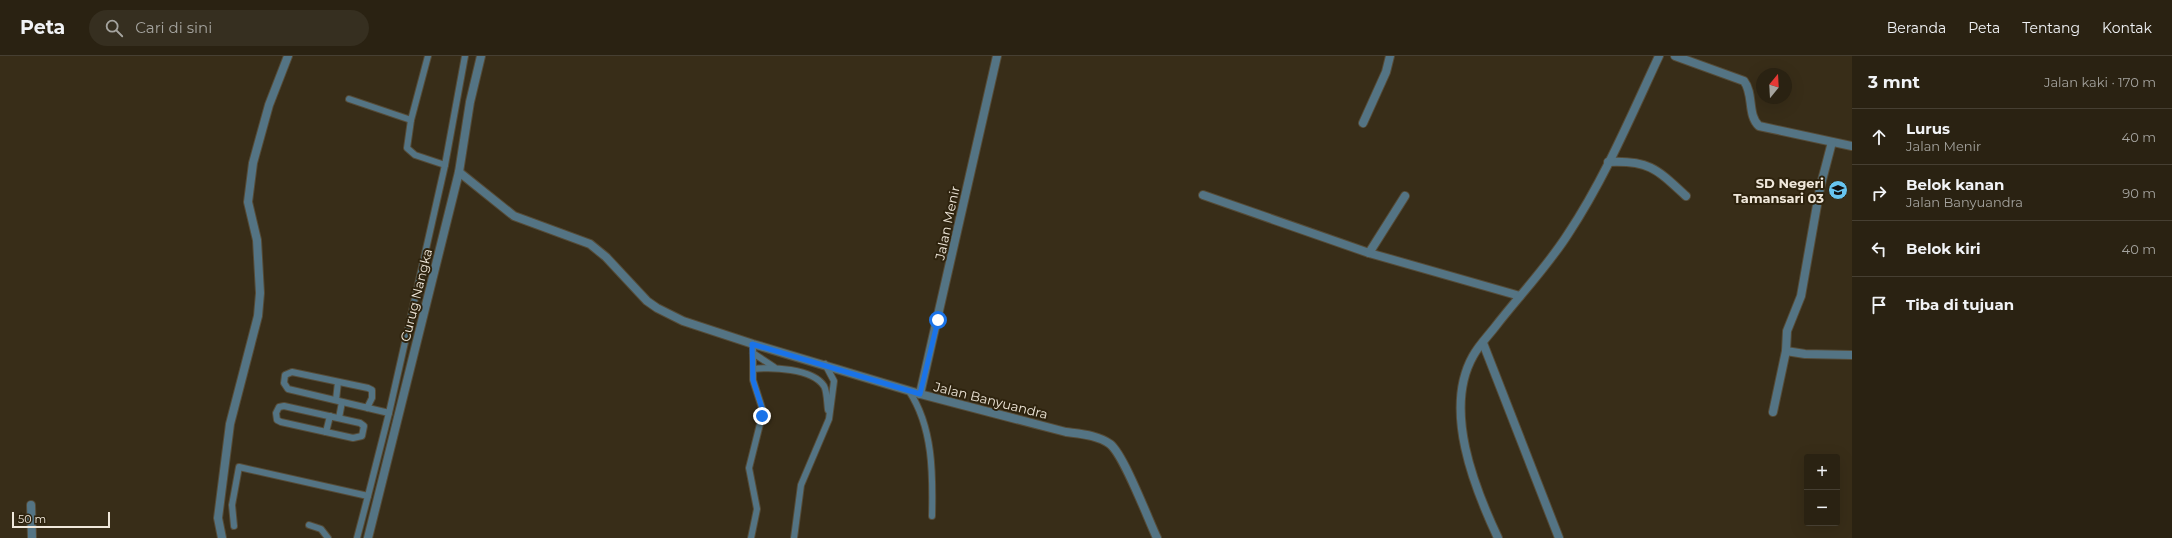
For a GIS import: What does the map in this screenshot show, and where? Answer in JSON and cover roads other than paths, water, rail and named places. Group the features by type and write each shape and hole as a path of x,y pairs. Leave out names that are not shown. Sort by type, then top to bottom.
{"street":[{"path":"222,538 218,518 230,424 258,316 260,293 257,240 249,213 249,194 253,164 269,105 288,56"},
{"name":"Curug Nangka","path":"368,538 459,172 470,102 481,56"},
{"name":"Jalan Menir","path":"920,394 997,56"},
{"path":"1362,123 1386,72 1390,56"},
{"path":"1498,538 1479,495 1469,460 1460,415 1460,399 1466,373 1474,355 1567,237 1608,162 1659,56"},
{"path":"1675,56 1744,81 1748,89 1754,121 1759,126 1852,146"},
{"path":"1772,412 1786,351 1787,331 1801,296 1820,188 1832,142"},
{"path":"1608,162 1626,162 1646,165 1662,175 1686,196"},
{"name":"Jalan Banyuandra","path":"459,172 514,216 590,244 606,257 656,308 682,321 752,344 825,364 909,391 1066,432 1091,435 1111,445 1124,464 1157,538"},
{"path":"1203,195 1369,253 1520,296"},
{"path":"1369,253 1405,196"},
{"path":"1483,343 1559,538"},
{"path":"1786,351 1805,354 1852,355"},
{"path":"31,505 32,538"}],"lane":[{"path":"428,56 411,120 407,143 409,152 445,164"},
{"path":"358,538 389,413 445,164 465,56"},
{"path":"349,99 411,120"},
{"path":"751,538 757,509 749,468 762,416 762,408 753,380 752,344"},
{"path":"753,354 774,367"},
{"path":"794,538 801,485 829,419 834,381 825,364"},
{"path":"753,369 774,367 796,371 819,380 825,387 829,419"},
{"path":"367,408 372,398 372,390 292,372 287,373 284,379 285,387 288,389 367,408 389,413"},
{"path":"338,382 339,418"},
{"path":"909,391 918,404 925,424 933,480 932,516"},
{"path":"279,406 284,406 330,416 360,423 364,426 362,436 353,438 281,422 277,420 276,413 279,406"},
{"path":"326,432 330,416"},
{"path":"234,526 232,504 239,467 368,496"},
{"path":"309,525 321,529 328,538"}],"place":[{"name":"SD Negeri Tamansari 03","path":"1838,190"}]}
